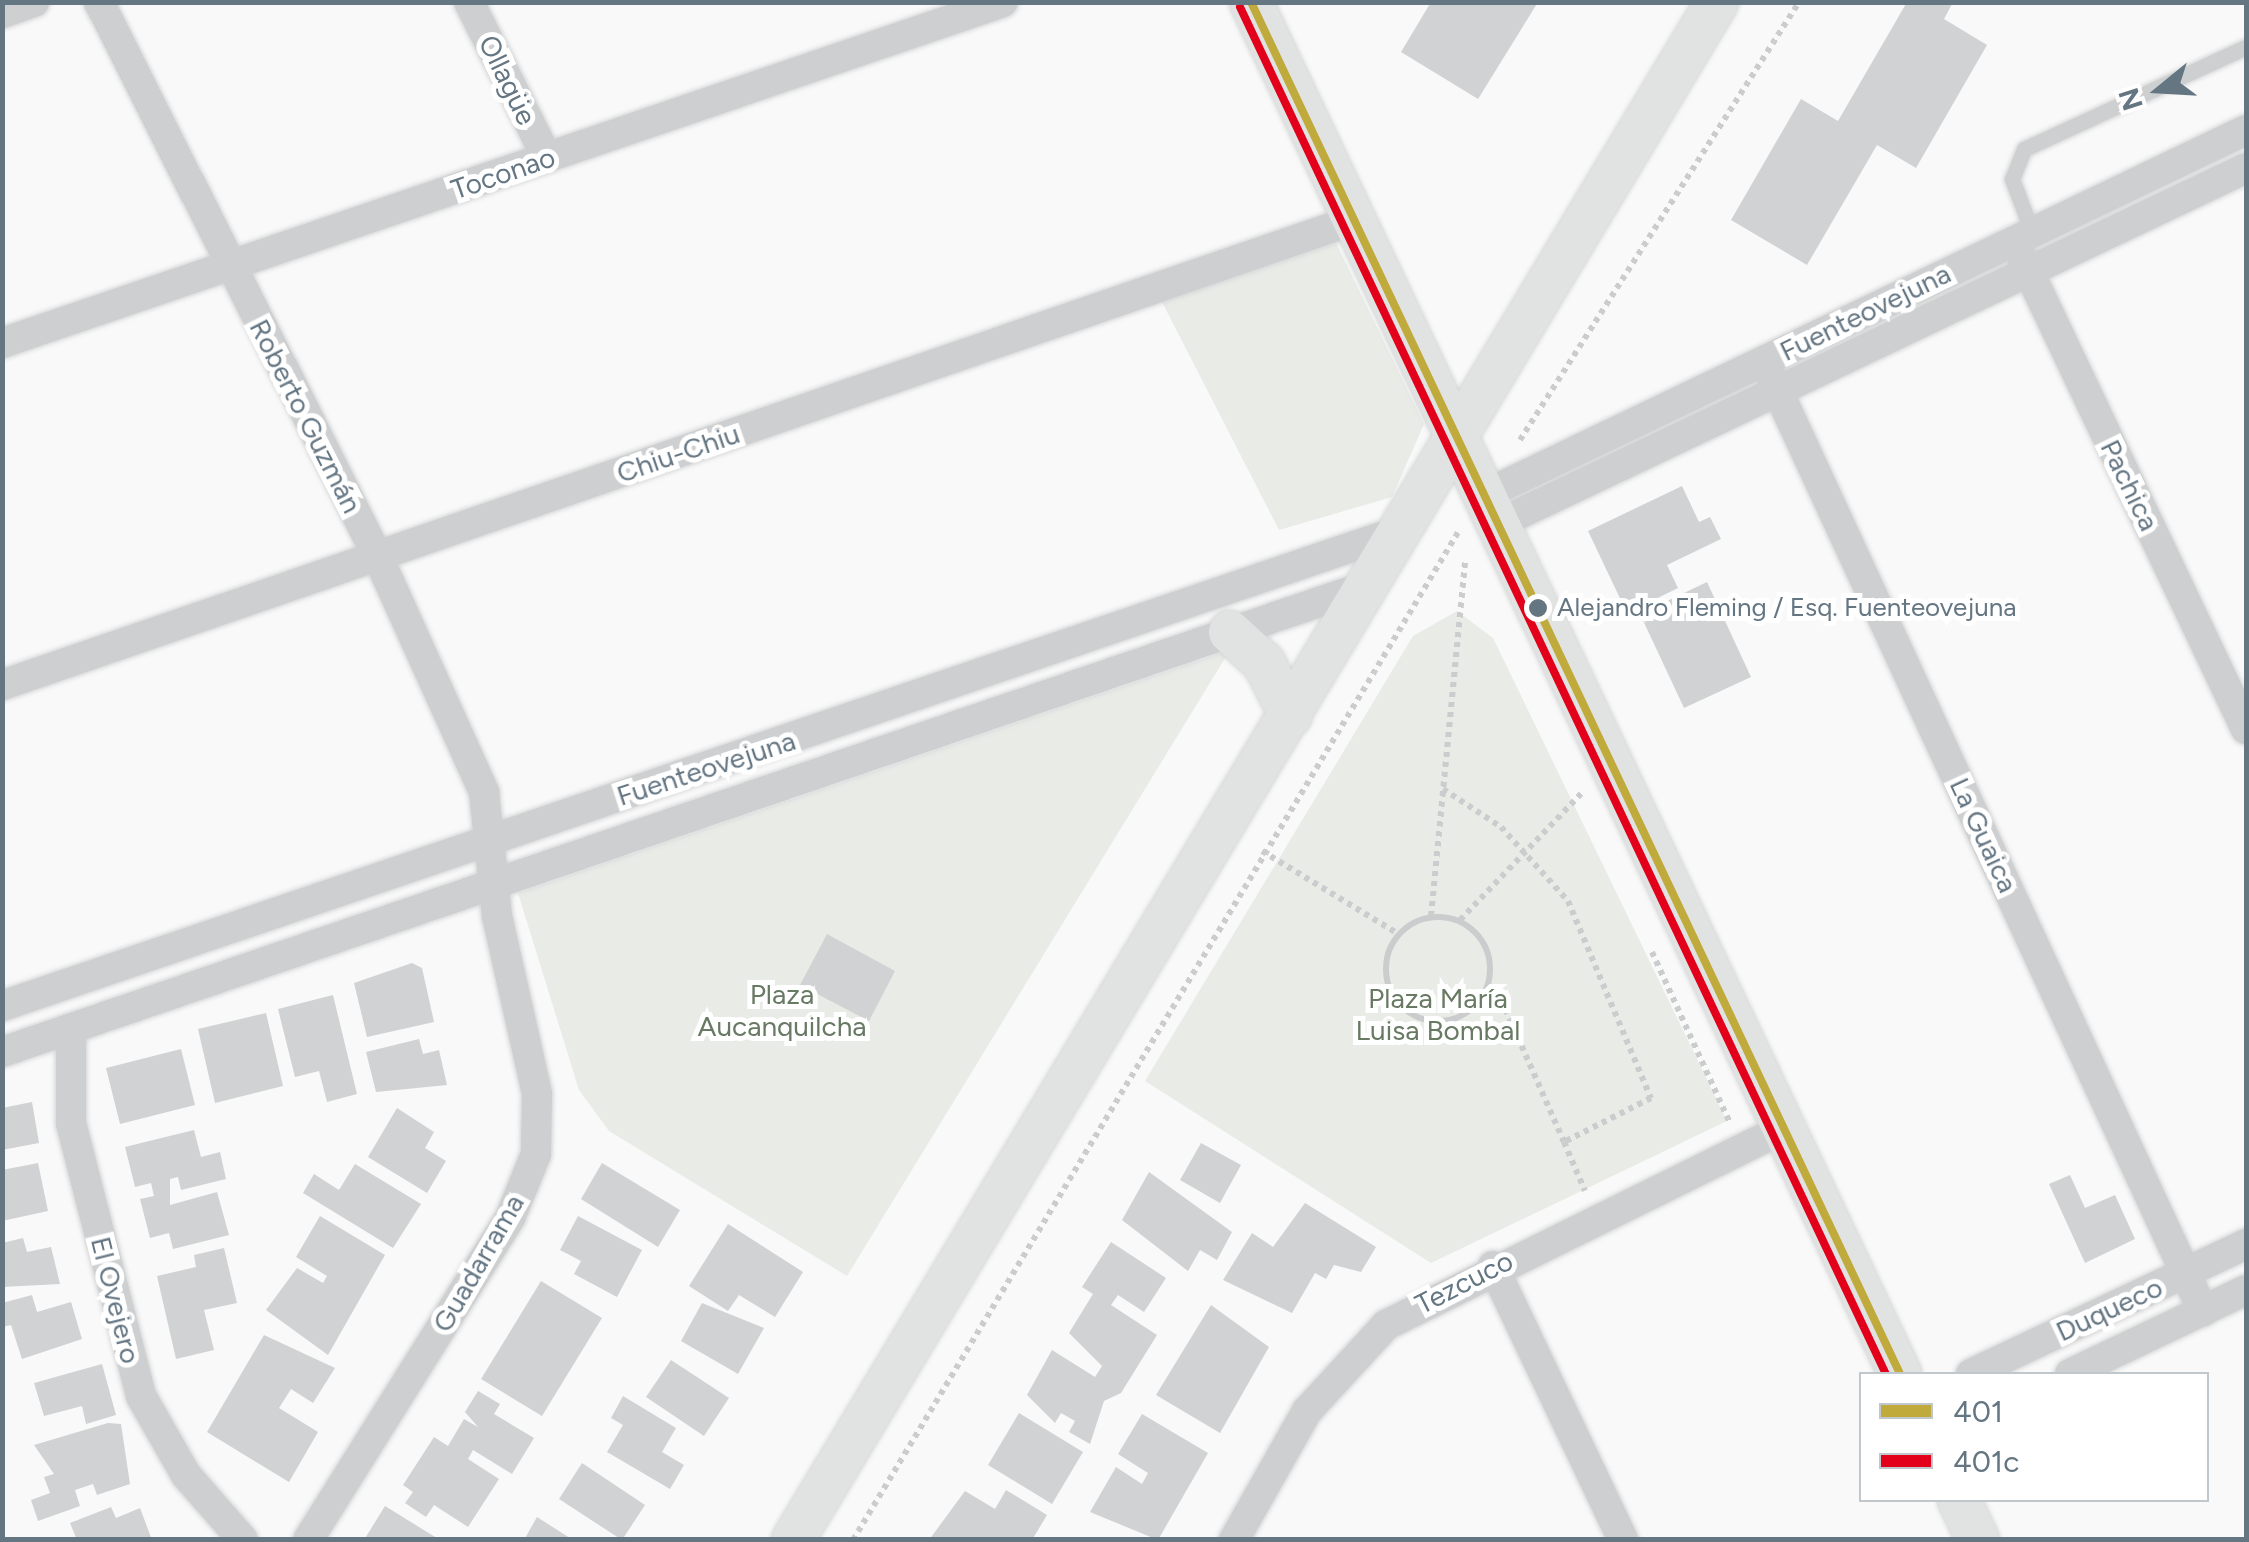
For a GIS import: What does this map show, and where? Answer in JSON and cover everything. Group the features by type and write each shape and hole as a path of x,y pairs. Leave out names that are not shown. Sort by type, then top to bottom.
{"main road":[{"path":"1251,2 1899,1372"},
{"path":"792,1540 1460,443 1717,2"},
{"path":"1230,632 1264,663 1291,716"},
{"path":"1960,1502 1978,1540"}],"street":[{"path":"2,13 34,2"},
{"name":"Roberto Guzmán","path":"99,2 228,266 378,557 484,792 493,838"},
{"name":"Ollagüe","path":"469,2 546,158"},
{"name":"Toconao","path":"2,343 1003,2"},
{"name":"Fuenteovejuna","path":"1491,509 1764,361 2246,130"},
{"name":"Fuenteovejuna","path":"1491,509 1778,391 2246,168"},
{"name":"Chiu-Chiu","path":"2,685 1354,220"},
{"name":"Pachica","path":"2024,236 2028,272 2246,729"},
{"name":"La Guaica","path":"1764,361 2203,1311"},
{"name":"Fuenteovejuna","path":"2,1006 1408,528"},
{"name":"Fuenteovejuna","path":"2,1052 1372,584"},
{"name":"Guadarrama","path":"308,1540 510,1218 536,1154 537,1094 496,885 493,838"},
{"name":"El Ovejero","path":"71,1029 71,1123 141,1396 186,1475 243,1540"},
{"name":"Tezcuco","path":"1234,1540 1307,1411 1355,1352 1419,1303 1784,1128"},
{"name":"Duqueco","path":"1975,1372 2246,1244"},
{"path":"1493,1266 1623,1540"},
{"name":"Duqueco","path":"2074,1372 2246,1290"}],"lane":[{"path":"2024,236 2012,179 2024,149 2246,48"}],"path":[{"path":"1520,440 1799,2"},
{"path":"854,1540 1262,852 1454,538"},
{"path":"1431,916 1465,563"},
{"path":"1443,789 1527,850 1568,901 1650,1082 1639,1110 1564,1142"},
{"path":"1460,920 1580,794"},
{"path":"1262,852 1397,933"},
{"path":"1431,916 1460,920 1483,940 1491,968 1484,997 1463,1017 1434,1023 1406,1013 1388,989 1384,960 1397,933 1431,916"},
{"path":"1484,997 1503,1004 1597,1217"}],"green space":[{"path":"1336,243 1424,424 1392,497 1279,530 1162,302"},
{"name":"Plaza María Luisa Bombal","path":"1457,611 1493,638 1727,1121 1431,1263 1145,1081 1413,636"},
{"name":"Plaza Aucanquilcha","path":"1230,650 847,1276 609,1131 579,1090 518,893"}],"building":[{"path":"1431,2 1538,2 1478,99 1401,52"},
{"path":"1907,2 1953,2 1944,19 1987,45 1916,168 1877,145 1807,265 1731,220 1801,99 1838,121"},
{"path":"1682,486 1699,522 1710,517 1721,539 1667,565 1678,588 1627,613 1588,531"},
{"path":"1707,582 1751,677 1684,708 1640,614"},
{"path":"827,934 895,971 869,1021 800,985"},
{"path":"412,963 422,968 434,1022 367,1037 354,983"},
{"path":"333,995 357,1094 327,1102 319,1071 295,1077 278,1009"},
{"path":"266,1013 283,1086 215,1103 198,1029"},
{"path":"419,1039 423,1054 439,1050 447,1085 376,1092 366,1052"},
{"path":"181,1049 195,1105 120,1124 106,1068"},
{"path":"32,1102 39,1143 2,1150 2,1108"},
{"path":"397,1108 434,1132 425,1148 446,1161 427,1193 368,1157"},
{"path":"194,1130 201,1157 220,1152 226,1179 181,1190 178,1177 170,1179 170,1205 217,1192 229,1235 173,1249 169,1233 150,1238 140,1199 154,1196 151,1183 135,1187 125,1147"},
{"path":"1201,1143 1241,1165 1220,1203 1180,1180"},
{"path":"38,1163 48,1211 2,1221 2,1170"},
{"path":"602,1163 680,1210 658,1247 581,1199"},
{"path":"355,1164 421,1204 393,1248 303,1193 314,1174 339,1190"},
{"path":"1149,1172 1232,1232 1217,1260 1200,1250 1188,1271 1122,1220"},
{"path":"2070,1175 2085,1208 2115,1195 2135,1239 2085,1263 2049,1184"},
{"path":"1305,1203 1376,1247 1361,1272 1334,1265 1326,1279 1315,1273 1292,1313 1223,1280 1252,1233 1273,1247"},
{"path":"320,1216 385,1255 328,1355 266,1310 297,1268 323,1283 327,1276 296,1257"},
{"path":"578,1216 642,1250 617,1297 574,1274 581,1261 560,1250"},
{"path":"728,1224 803,1272 775,1317 739,1295 728,1311 689,1286"},
{"path":"23,1238 27,1252 51,1247 60,1284 2,1287 2,1243"},
{"path":"1111,1242 1166,1278 1144,1312 1118,1295 1111,1305 1157,1335 1121,1393 1104,1401 1090,1444 1069,1432 1075,1421 1061,1413 1055,1423 1027,1395 1052,1350 1095,1377 1102,1366 1069,1333 1093,1294 1082,1287"},
{"path":"224,1248 237,1303 204,1310 214,1350 176,1359 157,1276 196,1267 194,1255"},
{"path":"541,1281 602,1318 542,1416 481,1379"},
{"path":"32,1295 37,1312 71,1302 82,1339 22,1359 11,1325 2,1327 2,1303"},
{"path":"702,1303 764,1328 738,1374 681,1341"},
{"path":"1211,1305 1269,1347 1220,1433 1156,1395"},
{"path":"264,1335 335,1368 313,1403 291,1389 279,1408 318,1432 289,1482 207,1432"},
{"path":"671,1360 729,1398 704,1436 646,1397"},
{"path":"102,1364 116,1415 86,1424 82,1406 44,1416 34,1383"},
{"path":"478,1391 500,1404 494,1414 534,1438 512,1474 473,1450 468,1459 499,1479 468,1527 434,1505 426,1517 405,1503 413,1492 403,1485 434,1437 448,1446 464,1419 478,1427 465,1412"},
{"path":"623,1396 676,1428 662,1452 684,1465 670,1489 607,1452 623,1425 611,1418"},
{"path":"1019,1413 1083,1452 1052,1504 988,1465"},
{"path":"1142,1414 1208,1453 1158,1540 1090,1512 1116,1467 1142,1484 1148,1473 1118,1454"},
{"path":"108,1423 121,1424 130,1484 97,1495 93,1484 75,1490 80,1506 38,1521 31,1500 50,1493 44,1477 54,1474 34,1445"},
{"path":"582,1463 645,1505 622,1540 559,1499"},
{"path":"1006,1490 1047,1515 1032,1540 929,1540 965,1491 995,1509"},
{"path":"385,1506 440,1540 364,1540"},
{"path":"111,1507 116,1518 140,1508 152,1540 77,1540 70,1523"},
{"path":"537,1517 573,1540 524,1540"}],"transit line":[{"name":"401","path":"1251,2 1899,1372"},
{"name":"401c","path":"1240,7 1885,1372"}],"place":[{"name":"Alejandro Fleming / Esq. Fuenteovejuna","path":"1538,608"}]}
